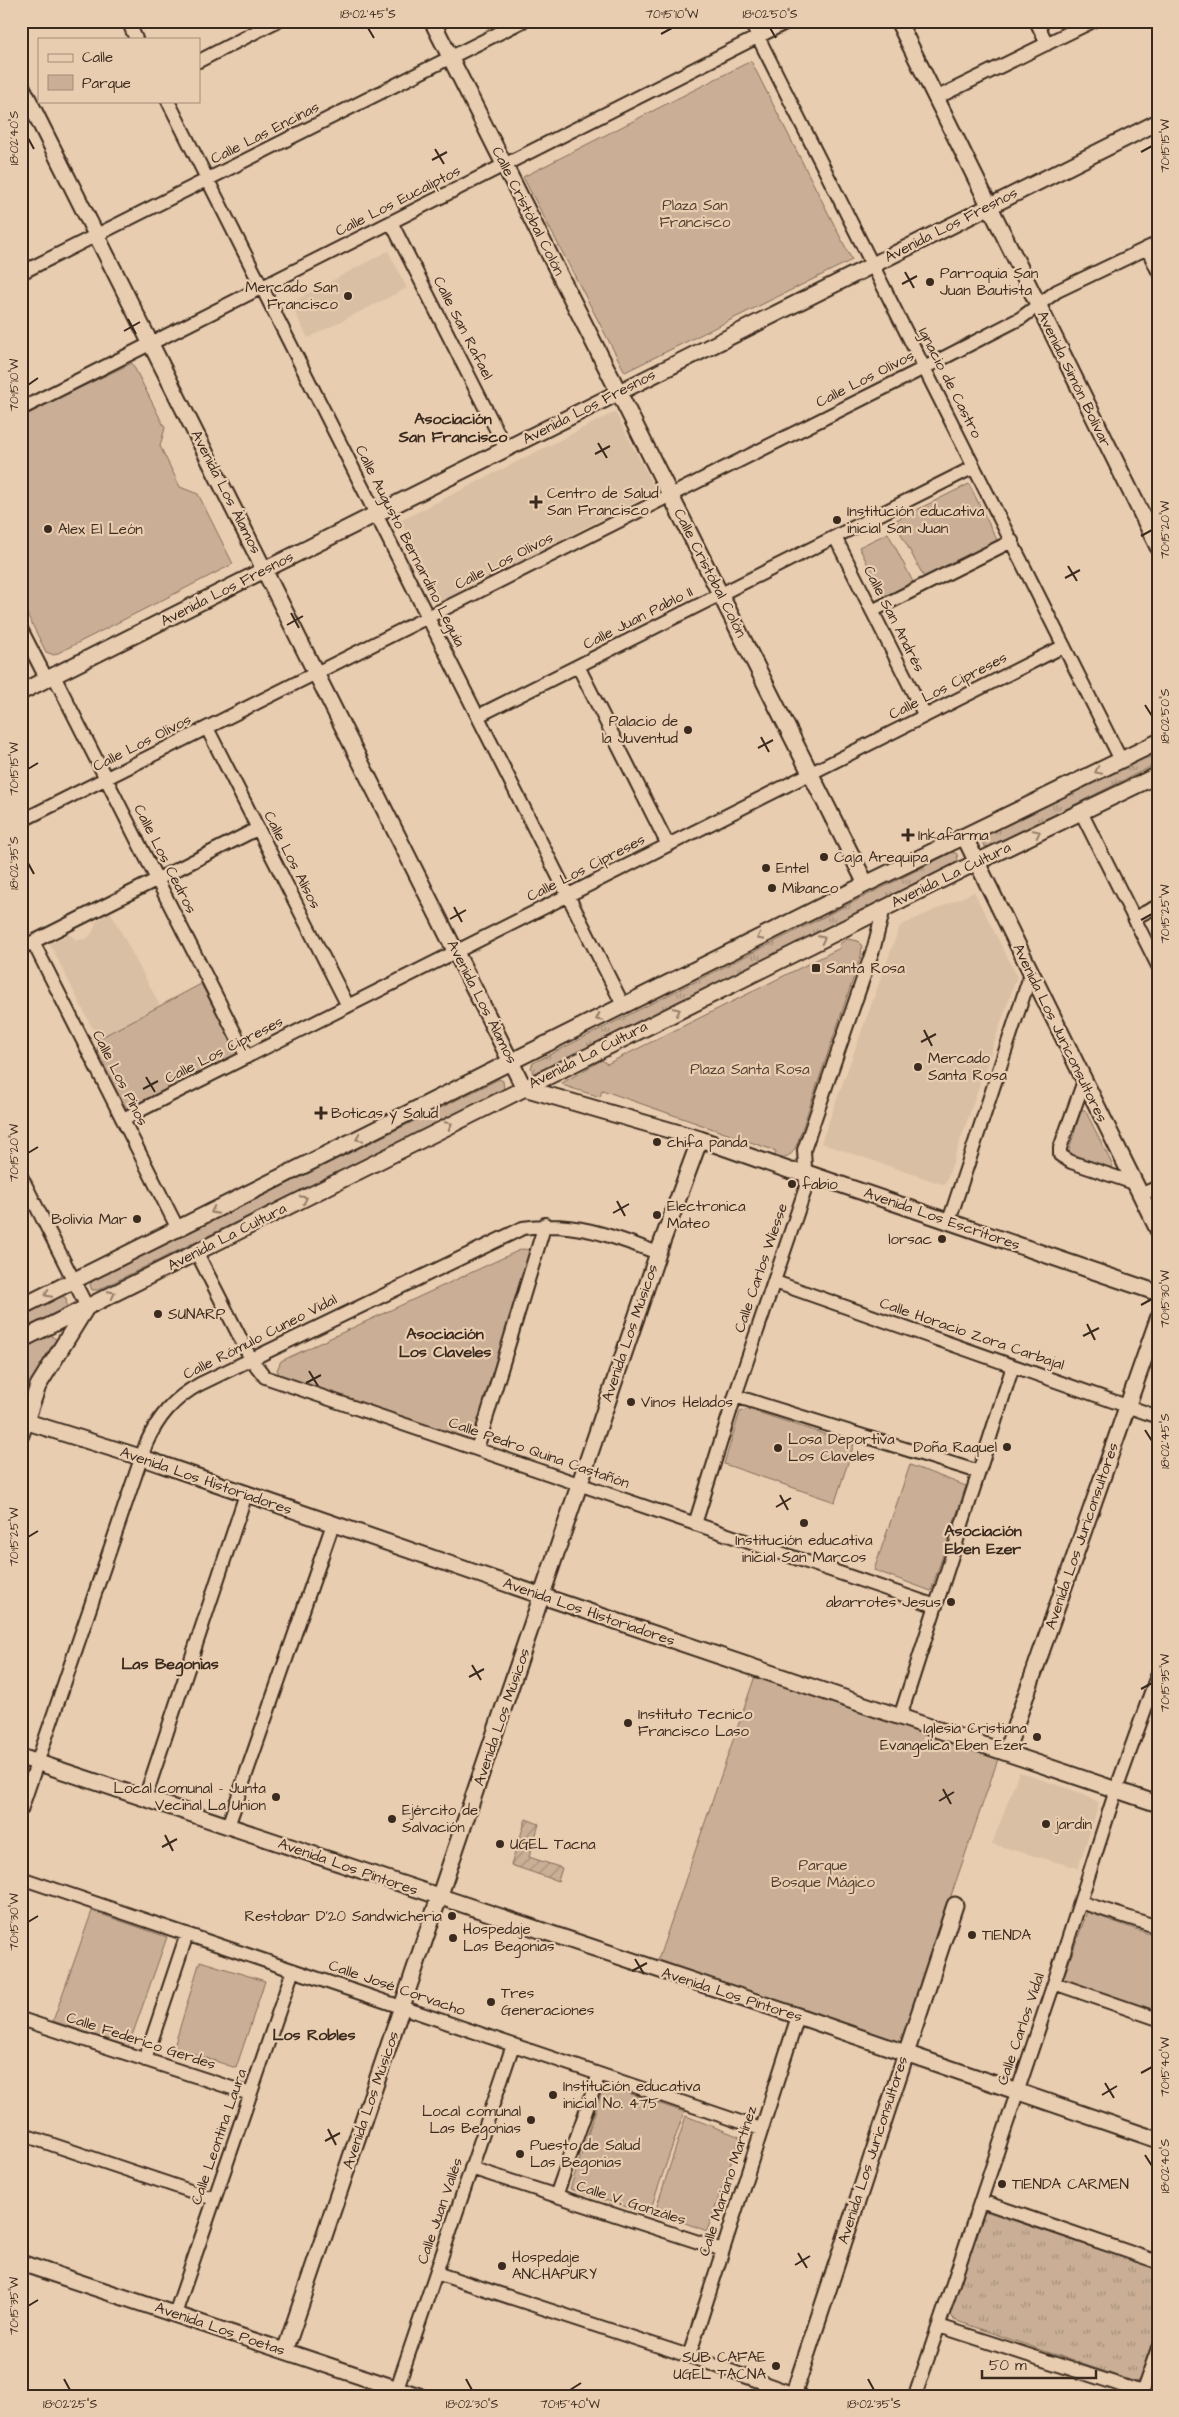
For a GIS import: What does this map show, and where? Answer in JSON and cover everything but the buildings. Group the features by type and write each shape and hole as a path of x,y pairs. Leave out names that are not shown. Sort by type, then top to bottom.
{"street":[{"path":"128,21 136,38"},
{"path":"200,60 263,25 277,21"},
{"name":"Calle Cristóbal Colón","path":"432,21 866,884"},
{"name":"Calle Las Encinas","path":"21,273 523,21"},
{"name":"Ignacio de Castro","path":"750,21 1122,760"},
{"name":"Calle Los Eucaliptos","path":"21,409 789,21"},
{"name":"Avenida Simón Bolívar","path":"898,21 1158,547"},
{"path":"1036,21 1047,44"},
{"path":"936,98 1093,21"},
{"name":"Avenida Los Álamos","path":"21,86 457,951 524,1088"},
{"name":"Calle Augusto Bernardino Leguía","path":"169,102 623,1005"},
{"name":"Avenida Los Fresnos","path":"21,692 1158,122"},
{"name":"Calle San Rafael","path":"391,222 506,449"},
{"path":"1152,246 1158,271"},
{"name":"Calle Los Olivos","path":"21,821 924,368 1021,318 1057,291 1152,246"},
{"name":"Calle Juan Pablo II","path":"478,716 974,467"},
{"name":"Calle San Andrés","path":"834,537 924,716"},
{"path":"872,612 1012,541"},
{"name":"Calle Los Cedros","path":"21,629 107,778 247,1057"},
{"name":"Calle Los Cipreses","path":"122,1119 1064,646"},
{"path":"578,666 668,845"},
{"name":"Calle Los Alisos","path":"207,728 348,1006"},
{"name":"Avenida La Cultura","path":"21,1307 866,884 1158,742"},
{"name":"Avenida La Cultura","path":"21,1340 884,908 1158,775"},
{"path":"1081,812 1158,966"},
{"path":"21,948 257,829"},
{"name":"Avenida Los Juriconsultores","path":"964,836 1158,1230"},
{"path":"1134,918 1158,906"},
{"name":"Calle Carlos Wiesse","path":"695,1524 735,1396 806,1187 804,1150 874,947 884,908"},
{"name":"Calle Los Pinos","path":"33,942 178,1229"},
{"path":"948,1221 1031,973"},
{"path":"1084,1081 1060,1148 1060,1155 1071,1162 1137,1189 1158,1187"},
{"name":"Avenida Los Escritores","path":"524,1088 700,1139 791,1170 804,1172 1158,1293"},
{"name":"Avenida Los Músicos","path":"285,2351 658,1253 700,1139"},
{"path":"21,1176 87,1307 43,1377 23,1425"},
{"path":"477,1449 545,1224"},
{"name":"Calle Rómulo Cuneo Vidal","path":"21,1810 143,1458 146,1444 159,1419 178,1398 200,1384 507,1234 523,1228 545,1224 565,1225 605,1233 658,1253"},
{"name":"Calle Pedro Quina Castañón","path":"197,1253 251,1359 264,1377 936,1606"},
{"name":"Calle Horacio Zora Carbajal","path":"775,1282 1158,1417"},
{"name":"Avenida Los Juriconsultores","path":"1006,1752 1158,1319"},
{"path":"900,1717 1013,1366"},
{"path":"735,1396 979,1472"},
{"name":"Avenida Los Historiadores","path":"23,1425 143,1458 542,1596 1158,1804"},
{"path":"145,1798 246,1494"},
{"path":"228,1826 333,1524"},
{"name":"Calle Carlos Vidal","path":"915,2396 1054,1983 1116,1790 1157,1679"},
{"name":"Avenida Los Pintores","path":"21,1757 798,2016 1158,2140"},
{"name":"Calle José Corvacho","path":"21,1878 761,2129"},
{"path":"1080,1902 1158,1927"},
{"name":"Avenida Los Juriconsultores","path":"795,2395 955,1905"},
{"path":"145,2060 187,1934"},
{"name":"Calle Leontina Laura","path":"175,2314 294,1970"},
{"path":"1054,1983 1158,2019"},
{"name":"Calle Mariano Martínez","path":"688,2356 798,2016"},
{"name":"Calle Federico Gerdes","path":"21,2019 250,2094"},
{"name":"Calle Juan Vallés","path":"396,2388 513,2045"},
{"path":"556,2196 598,2074"},
{"path":"21,2134 214,2198"},
{"name":"Calle V. Gonzáles","path":"472,2168 722,2250"},
{"path":"981,2201 1158,2262"},
{"name":"Avenida Los Poetas","path":"21,2263 419,2396"},
{"path":"436,2273 688,2356 795,2395"},
{"path":"939,2326 1142,2394 1158,2348"}],"shaded area":[{"name":"Mercado San Francisco","path":"388,251 407,288 308,338 290,303"},
{"name":"Centro de Salud San Francisco","path":"615,412 656,491 441,602 400,521"},
{"name":"Mercado Santa Rosa","path":"974,892 1017,976 945,1185 821,1143 900,926"},
{"path":"110,911 160,1006 98,1039 50,944 69,934 76,940 86,939 93,932 96,922"},
{"name":"jardin","path":"1019,1772 1084,1794 1099,1804 1078,1868 992,1844"}],"green space":[{"name":"Plaza San Francisco","path":"751,61 852,260 625,372 523,177"},
{"path":"132,363 165,428 160,446 180,487 198,494 233,564 54,655 46,652 21,602 21,416"},
{"path":"969,484 998,542 925,579 894,521"},
{"path":"888,533 913,582 884,597 859,547"},
{"path":"1158,750 1158,763 990,847 984,846 982,842 984,836"},
{"path":"953,852 957,854 958,862 538,1074 533,1073 531,1068 533,1063"},
{"name":"Plaza Santa Rosa","path":"847,939 858,941 862,946 861,956 797,1144 788,1155 782,1158 774,1158 776,1151 602,1090 600,1097 565,1086 562,1083 602,1060 607,1064 840,948 839,944"},
{"path":"201,984 238,1053 237,1058 133,1108 126,1107 102,1064 97,1046 98,1039"},
{"path":"499,1079 503,1081 504,1090 98,1290 92,1290 90,1285 93,1280"},
{"path":"1081,1110 1085,1110 1113,1166 1111,1169 1070,1154 1069,1150"},
{"path":"522,1249 531,1250 478,1440 467,1444 281,1379 277,1370 281,1361"},
{"path":"62,1296 66,1298 67,1307 21,1330 21,1317"},
{"path":"50,1335 57,1340 25,1402 21,1403 21,1348"},
{"path":"748,1409 854,1444 835,1502 724,1464 740,1412"},
{"path":"910,1465 966,1486 931,1591 874,1570"},
{"name":"Parque Bosque Mágico","path":"755,1676 998,1759 900,2044 658,1960"},
{"path":"526,1819 539,1824 529,1857 562,1868 558,1881 511,1865"},
{"path":"92,1911 167,1937 128,2047 53,2021"},
{"path":"1087,1912 1158,1937 1158,2013 1063,1979"},
{"path":"200,1961 265,1981 236,2068 174,2047"},
{"path":"604,2085 684,2112 649,2214 570,2189"},
{"path":"686,2116 740,2137 707,2231 655,2212"},
{"path":"988,2212 1158,2269 1158,2332 1142,2378 1135,2382 954,2320 950,2313 982,2214"}],"place":[{"name":"Parroquia San Juan Bautista","path":"930,282"},
{"name":"Mercado San Francisco","path":"348,296"},
{"name":"Centro de Salud San Francisco","path":"536,502"},
{"name":"Institución educativa inicial San Juan","path":"837,520"},
{"name":"Alex El León","path":"48,529"},
{"name":"Palacio de la Juventud","path":"688,730"},
{"name":"Inkafarma","path":"908,835"},
{"name":"Caja Arequipa","path":"824,857"},
{"name":"Entel","path":"766,868"},
{"name":"Mibanco","path":"772,888"},
{"name":"Santa Rosa","path":"816,968"},
{"name":"Mercado Santa Rosa","path":"918,1067"},
{"name":"Boticas y Salud","path":"321,1113"},
{"name":"chifa panda","path":"657,1142"},
{"name":"fabio","path":"792,1184"},
{"name":"Electronica Mateo","path":"657,1215"},
{"name":"Bolivia Mar","path":"137,1219"},
{"name":"lorsac","path":"942,1239"},
{"name":"SUNARP","path":"158,1314"},
{"name":"Vinos Helados","path":"631,1402"},
{"name":"Doña Raquel","path":"1007,1447"},
{"name":"Losa Deportiva Los Claveles","path":"778,1448"},
{"name":"Institución educativa inicial San Marcos","path":"804,1523"},
{"name":"abarrotes Jesus","path":"951,1602"},
{"name":"Instituto Tecnico Francisco Laso","path":"628,1723"},
{"name":"Iglesia Cristiana Evangelica Eben Ezer","path":"1037,1737"},
{"name":"Local comunal - Junta Vecinal La Union","path":"276,1797"},
{"name":"Ejército de Salvación","path":"392,1819"},
{"name":"jardin","path":"1046,1824"},
{"name":"UGEL Tacna","path":"500,1844"},
{"name":"Restobar D'20 Sandwicheria","path":"452,1916"},
{"name":"TIENDA","path":"972,1935"},
{"name":"Hospedaje Las Begonias","path":"453,1938"},
{"name":"Tres Generaciones","path":"491,2002"},
{"name":"Institución educativa inicial No. 475","path":"553,2095"},
{"name":"Local comunal Las Begonias","path":"531,2120"},
{"name":"Puesto de Salud Las Begonias","path":"520,2154"},
{"name":"TIENDA CARMEN","path":"1002,2184"},
{"name":"Hospedaje ANCHAPURY","path":"502,2266"},
{"name":"SUB CAFAE UGEL TACNA","path":"776,2366"}],"district":[{"name":"Asociación San Francisco","path":"453,428"},
{"name":"Asociación Los Claveles","path":"445,1343"},
{"name":"Asociación Eben Ezer","path":"983,1540"},
{"name":"Las Begonias","path":"170,1664"},
{"name":"Los Robles","path":"314,2035"}]}
